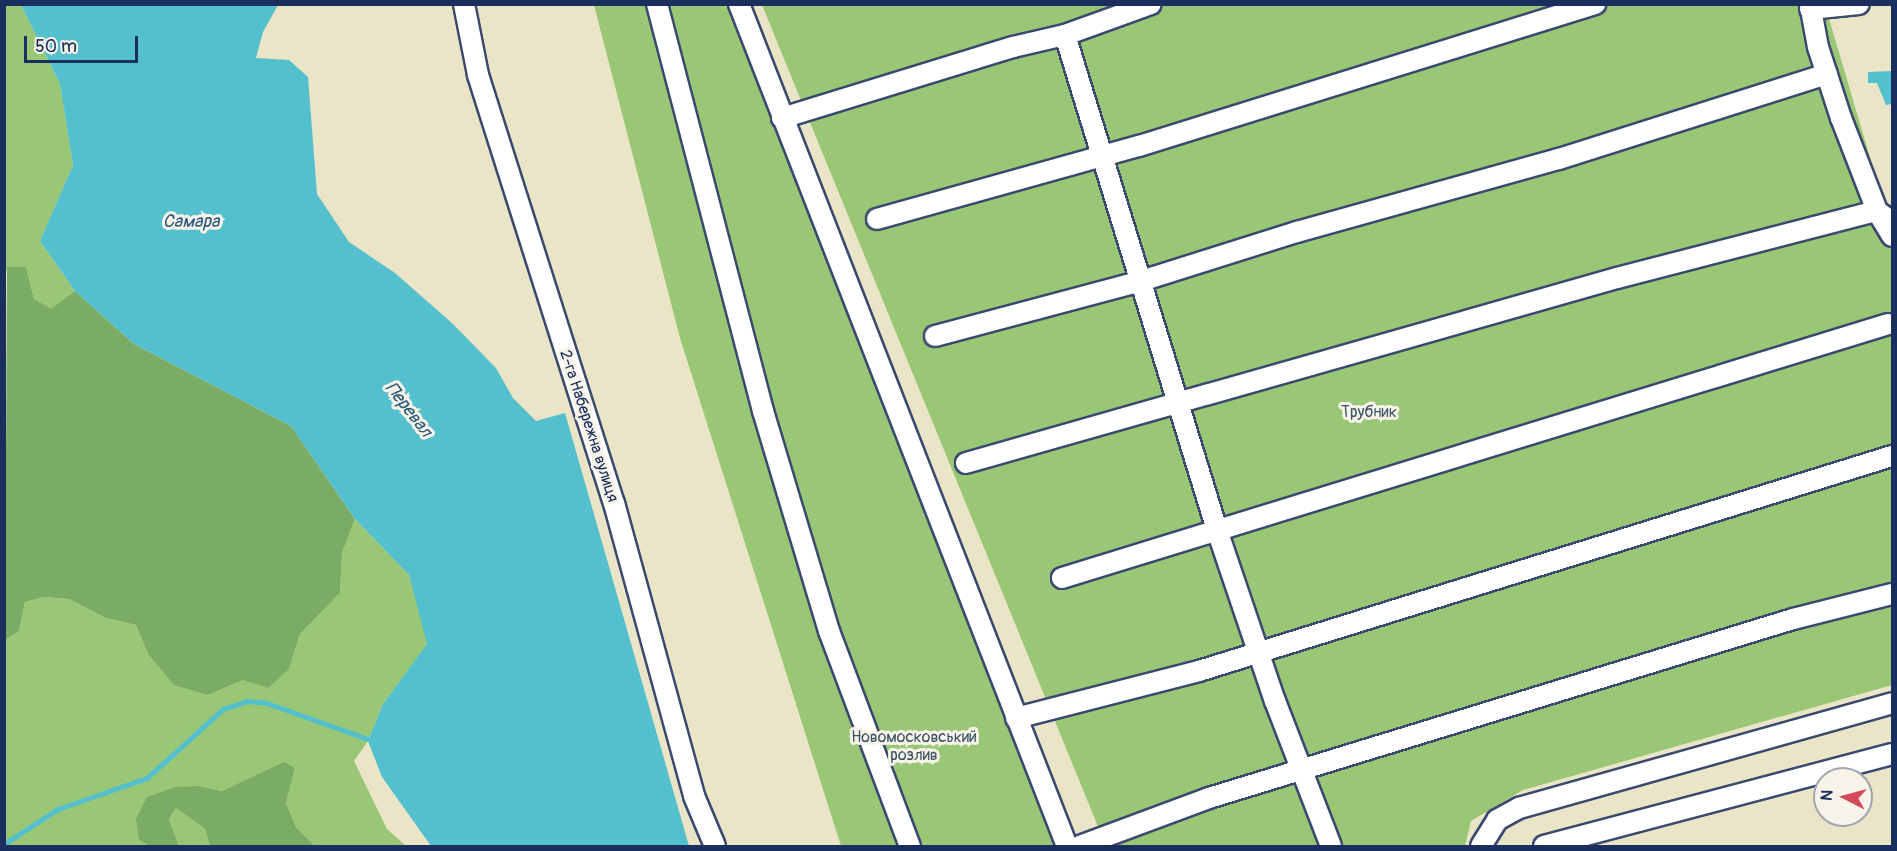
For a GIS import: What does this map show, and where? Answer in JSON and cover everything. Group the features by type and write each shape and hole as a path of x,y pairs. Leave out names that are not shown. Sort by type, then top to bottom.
{"street":[{"name":"2-га Набережна вулиця","path":"464,4 478,75 614,503 694,796 715,846"},
{"path":"657,4 770,432 829,631 910,846"},
{"path":"739,4 1067,846"},
{"path":"782,118 1013,47 1065,35 1151,4"},
{"path":"878,219 1100,154 1139,146 1595,4"},
{"path":"1859,4 1810,7 1827,74 1893,236"},
{"path":"1065,35 1138,282 1216,530 1301,770 1331,846"},
{"path":"934,336 1138,282 1559,159 1827,74"},
{"path":"966,463 1177,405 1617,278 1885,216"},
{"path":"1062,578 1891,323"},
{"path":"1016,718 1199,671 1258,650 1893,456"},
{"path":"1080,846 1209,798 1793,619 1893,594"},
{"path":"1481,846 1497,820 1519,808 1893,702"},
{"path":"1544,846 1893,754"}],"green space":[{"path":"5,5 21,5 60,84 73,165 40,241 75,291 51,310 34,299 26,267 5,270"},
{"name":"Новомосковський розлив","path":"594,5 730,5 1060,846 841,846 680,338"},
{"name":"Трубник","path":"762,5 1825,5 1892,232 1892,685 1523,790 1471,821 1465,846 1106,846"},
{"path":"7,267 26,267 34,299 51,309 75,291 134,344 291,426 355,519 342,553 340,593 300,634 289,669 268,688 243,680 208,695 174,685 148,654 136,625 106,618 69,599 44,597 25,602 19,631 5,640"},
{"path":"355,519 409,575 428,644 383,704 368,741 354,761 387,829 406,846 315,846 296,827 286,803 295,768 272,768 222,791 199,786 139,840 149,846 5,846 5,640 19,631 25,602 44,597 69,599 106,618 136,625 148,654 208,695 243,680 289,669 300,634 340,593 342,553"},
{"path":"284,762 295,768 286,803 296,827 315,846 210,846 205,829 176,808 169,819 179,846 149,846 139,840 136,819 147,797 176,787 199,786 222,791"},
{"path":"176,808 205,829 210,846 179,846 169,819"}],"water":[{"name":"Самара","path":"21,5 278,5 263,32 256,58 289,60 308,77 317,194 349,242 395,273 453,324 496,368 513,398 536,421 565,413 689,846 431,846 382,777 368,741 383,704 427,644 409,575 355,519 291,426 134,344 75,291 40,241 73,165 60,84"},
{"path":"1892,71 1892,104 1886,105 1877,83 1868,83 1868,72"}],"waterway":[{"path":"4,844 58,809 147,778 223,709 248,701 267,703 374,741"}],"water label":[{"name":"Перевал","path":"408,410"}]}
